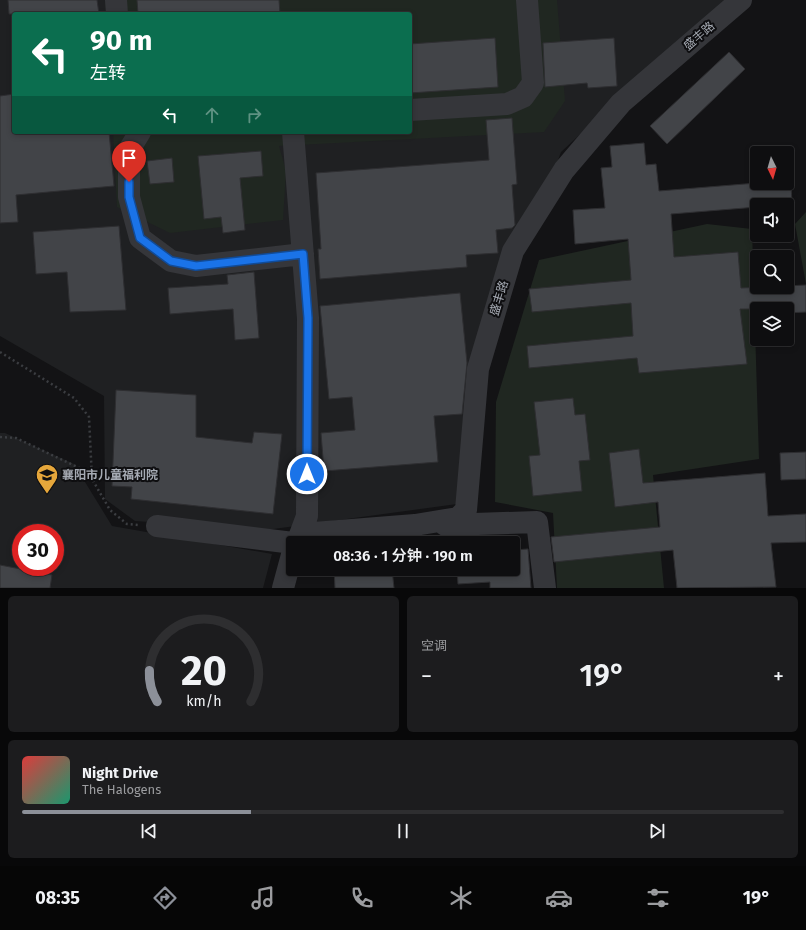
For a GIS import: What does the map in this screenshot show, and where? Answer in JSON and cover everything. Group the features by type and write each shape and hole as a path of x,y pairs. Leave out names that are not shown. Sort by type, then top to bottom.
{"street":[{"path":"116,0 117,12"},
{"path":"412,110 507,104 523,97 532,83 527,0"},
{"name":"盛丰路","path":"309,536 314,533 415,525 458,518 466,510 478,369 513,251 564,170 621,102 741,0"},
{"path":"137,134 128,141 129,197 140,238 171,261 196,266 303,254"},
{"path":"293,134 308,318 307,516 298,536"},
{"path":"415,525 537,522 545,588"},
{"path":"156,526 286,543"},
{"path":"283,588 286,576"}],"path":[{"path":"0,352 74,398 90,417 92,479 110,510 127,524 156,526"},
{"path":"0,437 16,438 92,474"}],"shaded area":[{"path":"0,0 725,0 561,152 497,323 457,504 266,530 135,521 105,499 104,396 0,336"},
{"path":"105,0 557,0 565,101 544,132 279,146 286,171 283,220 170,233 117,207 113,134 412,134 412,12 106,12"},
{"path":"806,212 806,284 795,224"},
{"path":"707,224 750,229 750,242 752,242 753,250 750,250 750,294 754,294 754,302 750,302 750,346 756,346 759,459 653,475 664,588 557,588 553,513 495,502 496,402 539,260"},
{"name":"襄阳市儿童福利院","path":"0,433 5,433 74,464 112,526 272,554 263,588 0,588"}],"building":[{"path":"8,0 97,0 99,12 12,12 12,14 9,14"},
{"path":"137,0 279,0 280,12 138,12"},
{"path":"495,38 498,87 412,93 412,44"},
{"path":"614,38 617,86 588,88 587,83 545,87 543,43"},
{"path":"729,52 745,69 667,144 650,126"},
{"path":"12,94 12,134 109,134 114,186 16,195 18,222 0,223 0,96"},
{"path":"512,118 517,184 512,185 515,225 512,228 496,230 498,253 466,255 467,267 320,279 318,249 321,249 316,173 489,160 486,120"},
{"path":"644,143 646,165 656,164 659,191 750,184 750,190 791,190 792,198 750,198 750,208 671,214 674,257 738,252 741,288 750,288 750,294 794,294 794,286 806,285 806,312 794,313 794,302 750,302 750,309 740,309 747,364 639,373 637,358 529,368 527,346 633,336 631,303 532,312 529,289 631,280 628,239 575,244 573,210 605,208 601,168 612,167 610,146"},
{"path":"261,151 263,176 240,178 245,230 223,233 221,217 204,219 198,156"},
{"path":"172,158 174,182 150,184 147,161"},
{"path":"119,226 126,310 70,312 67,272 36,274 33,232"},
{"path":"254,272 259,338 235,340 233,309 170,314 168,288 228,284 227,275"},
{"path":"460,293 467,363 462,414 434,416 438,462 324,471 321,433 355,430 352,397 329,399 320,306"},
{"path":"116,390 196,395 196,437 252,443 254,432 282,434 273,514 131,499 132,487 112,486"},
{"path":"573,398 575,415 585,414 590,460 579,461 582,491 533,496 529,456 540,455 534,402"},
{"path":"639,449 643,483 765,473 768,516 806,514 806,542 771,543 776,587 677,588 673,550 554,562 551,537 660,527 658,502 615,507 609,453"},
{"path":"806,452 806,479 781,480 780,453"},
{"path":"528,549 531,588 490,588 490,582 458,584 457,576 520,576 520,550"},
{"path":"0,565 12,567 12,576 52,576 50,588 0,588"},
{"path":"334,576 393,576 394,588 335,588"}],"place":[{"name":"襄阳市儿童福利院","path":"47,494"}],"route":[{"path":"129,182 129,197 140,238 171,261 196,266 303,254 308,318 307,474"}]}
